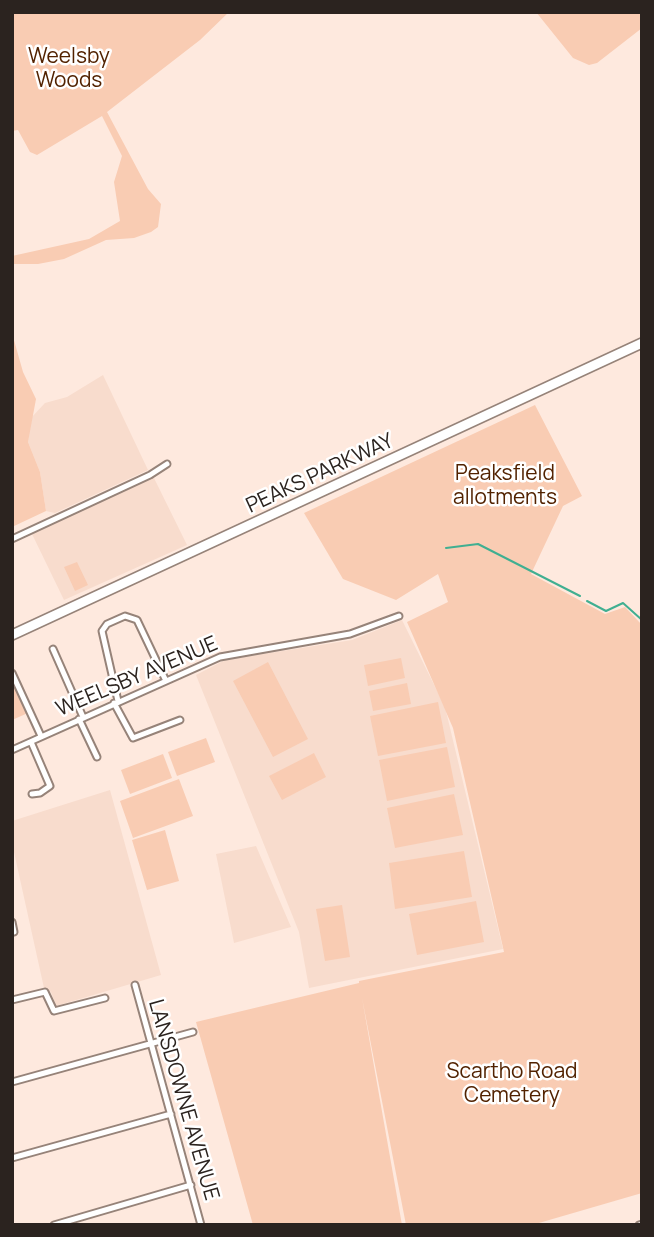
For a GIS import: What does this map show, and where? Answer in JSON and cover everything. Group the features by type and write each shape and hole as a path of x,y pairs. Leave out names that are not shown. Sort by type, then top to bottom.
{"highway":[{"name":"PEAKS PARKWAY","path":"12,635 642,343"}],"street":[{"path":"12,539 150,475 167,464"},
{"path":"166,681 137,620 125,616 107,624 102,631 116,702 133,738 180,720"},
{"name":"WEELSBY AVENUE","path":"12,750 116,702 239,651 349,634 399,616"},
{"path":"53,649 97,757"},
{"path":"12,673 41,736"},
{"path":"30,742 50,786 40,793 32,794"},
{"path":"12,922 14,932"},
{"name":"LANSDOWNE AVENUE","path":"135,985 201,1225"},
{"path":"12,1000 39,992 47,994 54,1011 105,998"},
{"path":"12,1082 193,1032"},
{"path":"12,1158 171,1114"},
{"path":"54,1225 191,1185"}],"shaded area":[{"path":"103,375 148,470 55,513 46,511 40,472 28,442 30,419 45,403 67,397"},
{"path":"153,476 187,545 64,600 32,534"},
{"path":"402,620 445,707 503,949 309,988 299,932 196,675 225,660 352,640"},
{"path":"110,790 161,975 56,1006 51,992 44,988 12,843 12,821"},
{"path":"256,846 291,927 234,943 216,854"}],"green space":[{"name":"Weelsby Woods","path":"12,12 229,12 200,40 107,112 148,189 161,204 158,227 151,232 134,238 106,240 64,259 38,264 12,264 12,256 89,239 120,221 114,182 122,156 102,116 37,155 30,152 18,130 12,131"},
{"path":"536,12 642,12 642,28 597,63 589,65 573,58"},
{"path":"12,333 23,372 36,399 28,442 40,472 46,511 12,527"},
{"path":"535,405 582,496 563,506 531,574 605,614 625,607 642,625 642,1193 532,1225 406,1225 362,998 402,1225 253,1225 196,1022 359,981 504,952 453,728 407,622 448,602 438,574 396,600 343,579 304,513"},
{"path":"77,562 88,585 75,591 64,567"},
{"path":"401,658 405,678 368,686 364,665"},
{"path":"268,662 308,739 273,757 233,681"},
{"path":"12,680 28,713 12,720"},
{"path":"407,683 411,704 373,711 369,691"},
{"path":"438,702 446,743 378,756 370,716"},
{"path":"206,738 215,762 177,776 168,752"},
{"path":"447,747 455,787 387,801 379,760"},
{"path":"314,753 326,777 282,800 269,776"},
{"path":"163,754 172,778 130,794 121,770"},
{"path":"179,779 193,816 133,838 120,801"},
{"path":"454,794 463,835 395,848 387,808"},
{"path":"165,830 179,881 147,890 132,840"},
{"path":"464,851 472,897 395,909 389,863"},
{"path":"476,901 484,942 417,955 409,914"},
{"path":"342,905 350,957 325,961 316,909"}],"waterway":[{"path":"446,548 478,544 580,596"},
{"path":"587,601 606,611 623,603 642,620"}],"park label":[{"name":"Peaksfield allotments","path":"505,486"},
{"name":"Scartho Road Cemetery","path":"512,1084"}]}
